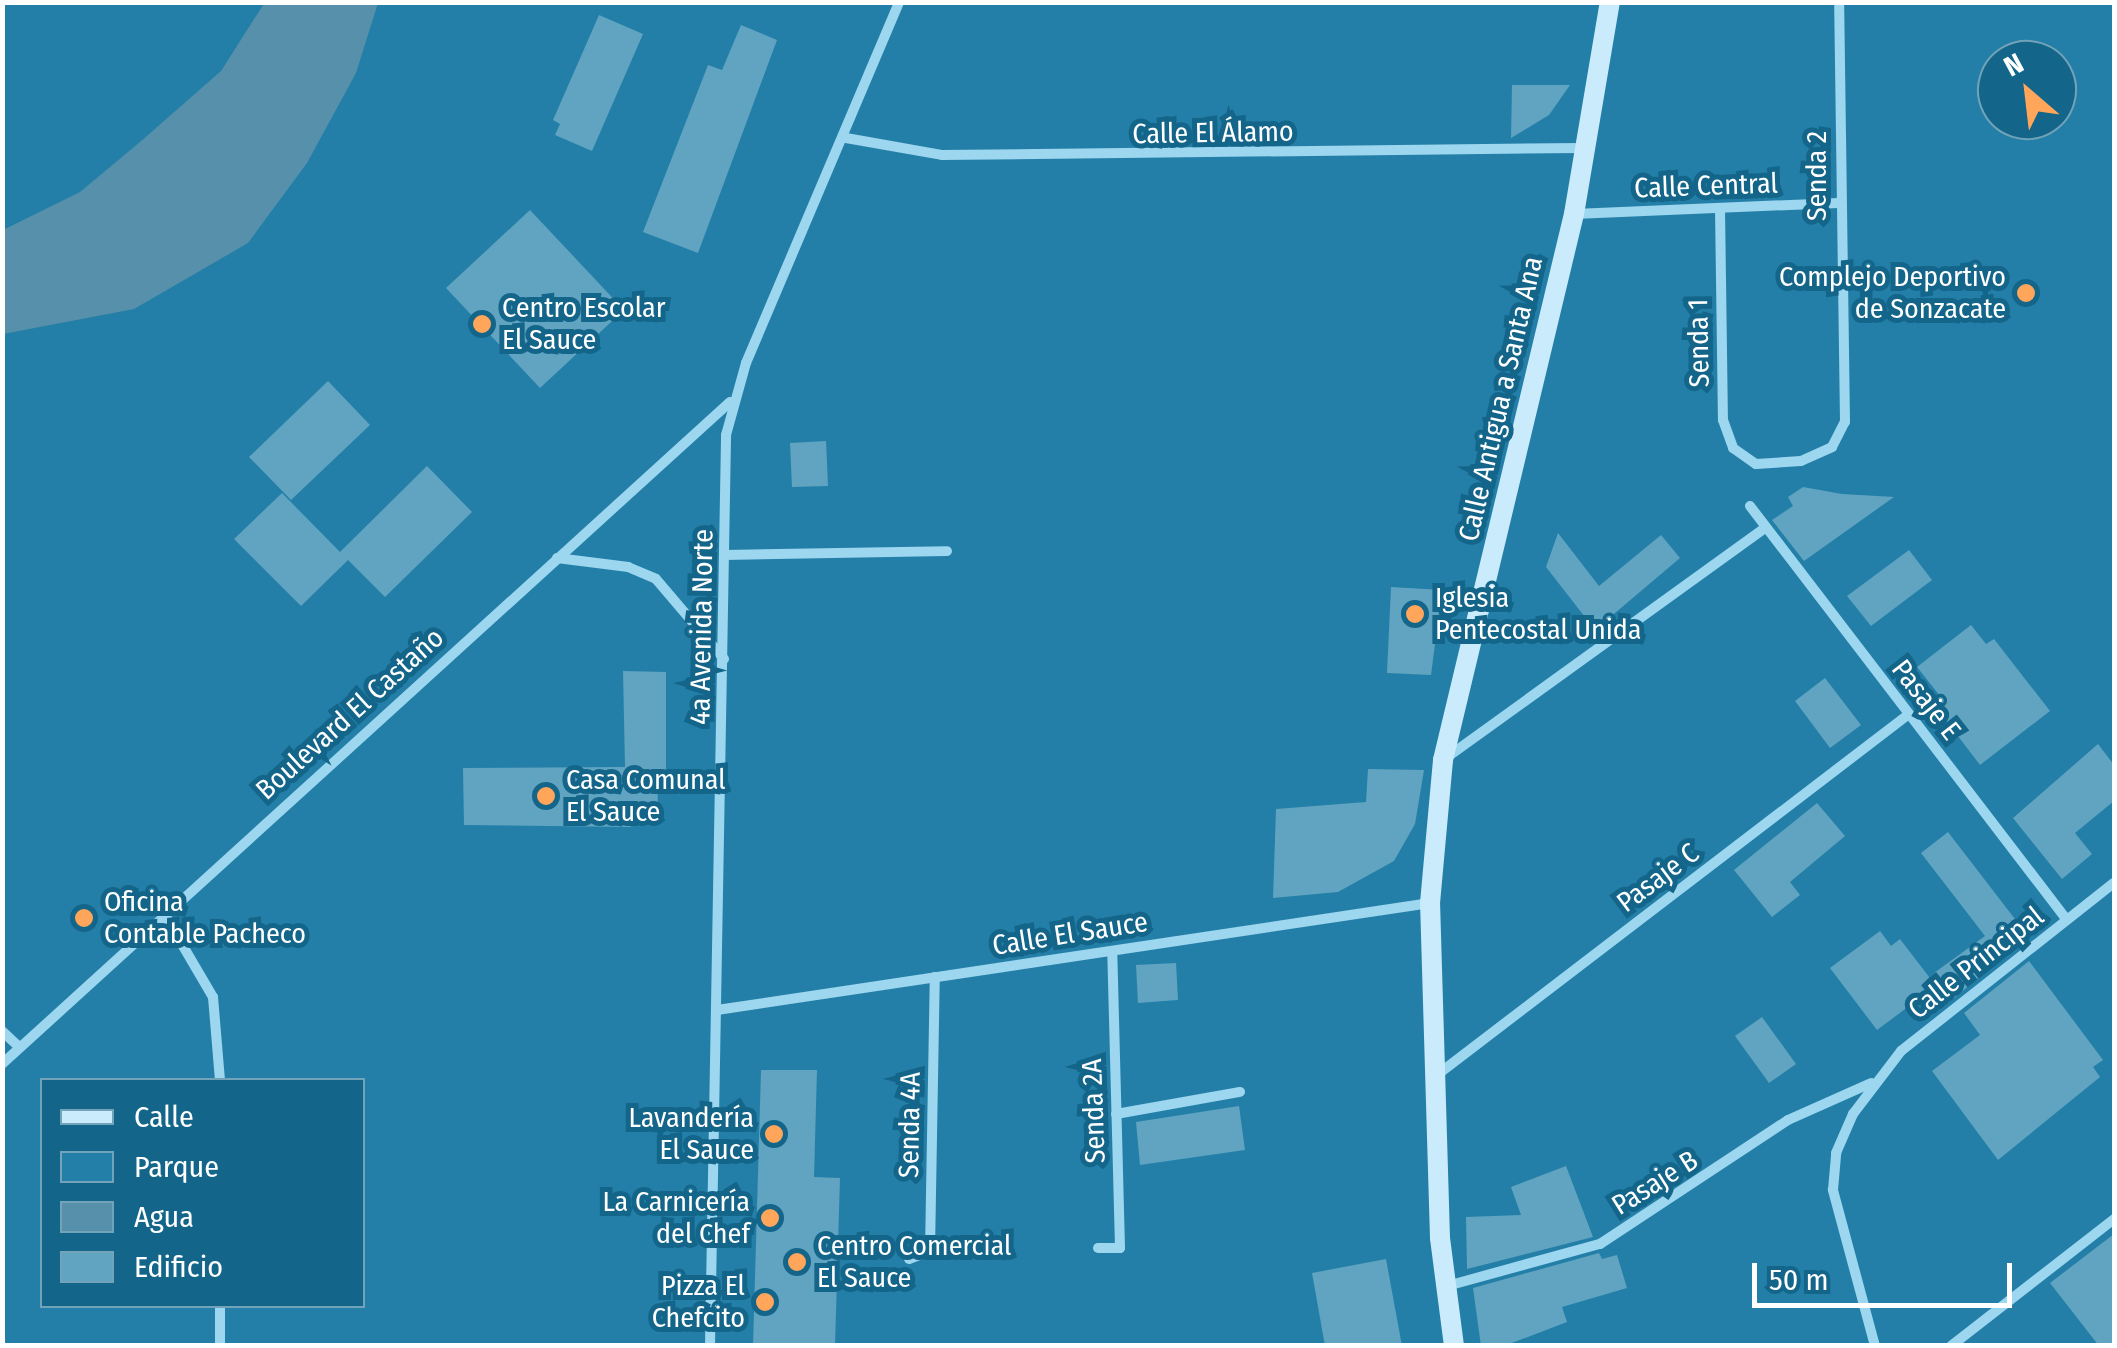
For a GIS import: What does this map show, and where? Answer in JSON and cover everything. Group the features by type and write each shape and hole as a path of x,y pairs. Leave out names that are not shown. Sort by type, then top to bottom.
{"street":[{"name":"4a Avenida Norte","path":"710,1346 732,400 846,138 898,2"},
{"name":"Calle Antigua a Santa Ana","path":"1454,1346 1446,1286 1434,1077 1430,903 1443,760 1574,214 1582,148 1610,2"},
{"name":"Senda 2","path":"1756,464 1801,461 1832,447 1844,422 1839,2"},
{"name":"Calle El Álamo","path":"846,138 902,153 998,156 1582,148"},
{"name":"Calle Central","path":"1574,214 1839,203"},
{"name":"Senda 1","path":"1720,208 1723,420 1733,448 1756,464"},
{"name":"Boulevard El Castaño","path":"2,1064 166,917 308,780 732,400"},
{"name":"Pasaje E","path":"1750,506 2067,920"},
{"path":"1443,760 1766,528"},
{"path":"726,555 947,551"},
{"path":"557,558 628,567 656,579 724,659"},
{"name":"Pasaje C","path":"1434,1077 1909,714"},
{"name":"Calle Principal","path":"1872,1083 1901,1051 2114,883"},
{"name":"Calle El Sauce","path":"716,1010 1430,903"},
{"path":"166,917 213,997 220,1078"},
{"name":"Senda 2A","path":"1098,1248 1120,1248 1112,950"},
{"name":"Senda 4A","path":"909,1259 930,1252 935,977"},
{"path":"2,1031 19,1048"},
{"path":"1872,1083 1836,1153 1833,1190 1875,1346"},
{"name":"Pasaje B","path":"1446,1286 1600,1244 1788,1120 1872,1083"},
{"path":"1116,1114 1240,1092"},
{"path":"1951,1346 2114,1219"},
{"path":"220,1308 220,1346"}],"green space":[{"path":"3,3 2114,3 2114,1345 3,1346"}],"water":[{"path":"265,2 378,3 356,73 307,163 248,243 134,309 3,334 3,230 80,192 140,142 221,71"}],"building":[{"path":"599,15 643,34 592,151 555,135 560,124 553,120"},
{"path":"741,25 777,40 698,253 643,232 708,65 722,70"},
{"path":"1512,85 1570,85 1549,115 1511,138"},
{"path":"530,210 624,310 540,388 446,288"},
{"path":"328,381 370,425 291,500 249,457"},
{"path":"826,441 828,486 792,487 790,443"},
{"path":"427,466 472,512 385,597 348,560 301,606 234,539 282,493 340,552"},
{"path":"1803,487 1894,497 1804,561 1772,520 1793,506 1788,497"},
{"path":"1558,533 1599,586 1661,535 1680,558 1595,630 1546,567"},
{"path":"1909,550 1932,580 1871,626 1847,596"},
{"name":"Iglesia Pentecostal Unida","path":"1391,587 1442,590 1431,675 1387,673"},
{"path":"1971,625 1986,644 1994,639 2050,711 1980,765 1932,702 1940,696 1917,667"},
{"name":"Casa Comunal El Sauce","path":"623,671 666,672 666,775 657,776 658,806 629,806 631,827 464,825 463,768 625,767"},
{"path":"1825,678 1861,725 1830,748 1795,701"},
{"path":"2098,744 2114,765 2114,801 2075,833 2092,854 2062,879 2013,818"},
{"path":"1368,769 1424,770 1415,824 1394,861 1338,892 1273,898 1276,809 1366,802"},
{"path":"1817,803 1845,836 1790,882 1800,895 1772,917 1734,870"},
{"path":"1948,832 2028,936 1953,999 1934,973 1985,936 1921,853"},
{"path":"1880,931 1891,946 1900,939 1936,986 1877,1030 1830,968"},
{"path":"2029,961 2103,1060 2093,1067 2100,1077 1998,1160 1932,1071 1980,1035 1964,1013"},
{"path":"1176,963 1178,1000 1138,1003 1136,965"},
{"path":"1762,1017 1796,1064 1769,1083 1735,1036"},
{"name":"Centro Comercial El Sauce","path":"761,1070 817,1070 814,1177 840,1178 835,1346 753,1346"},
{"path":"1239,1106 1245,1150 1140,1165 1136,1122"},
{"path":"1566,1166 1593,1237 1467,1269 1466,1217 1521,1215 1511,1187"},
{"path":"2114,1234 2114,1346 2099,1346 2050,1283"},
{"path":"1599,1253 1602,1259 1617,1255 1627,1288 1562,1307 1567,1322 1504,1346 1481,1346 1473,1288"},
{"path":"1386,1259 1402,1346 1325,1346 1312,1273"}],"place":[{"name":"Complejo Deportivo de Sonzacate","path":"2026,293"},
{"name":"Centro Escolar El Sauce","path":"482,324"},
{"name":"Iglesia Pentecostal Unida","path":"1415,614"},
{"name":"Casa Comunal El Sauce","path":"546,796"},
{"name":"Oficina Contable Pacheco","path":"84,918"},
{"name":"Lavandería El Sauce","path":"774,1134"},
{"name":"La Carnicería del Chef","path":"770,1218"},
{"name":"Centro Comercial El Sauce","path":"797,1262"},
{"name":"Pizza El Chefcito","path":"765,1302"}]}
